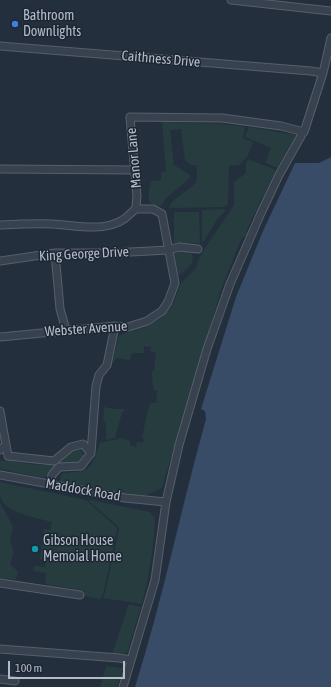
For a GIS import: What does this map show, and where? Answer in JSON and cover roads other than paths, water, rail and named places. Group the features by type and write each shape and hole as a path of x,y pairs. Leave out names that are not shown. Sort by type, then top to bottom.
{"street":[{"path":"231,0 329,10"},
{"path":"123,687 158,566 166,502 179,445 207,349 230,284 279,175 304,132 323,74 331,38"},
{"name":"Caithness Drive","path":"0,46 311,71 323,74"},
{"name":"Manor Lane","path":"0,225 28,223 55,224 75,227 114,226 126,219 135,209 137,197 130,117 222,118 293,128 304,132"},
{"path":"0,169 135,170"},
{"path":"135,209 153,209 162,214 168,250"},
{"name":"King George Drive","path":"0,262 55,253 112,253 168,250 180,247 198,248"},
{"name":"Webster Avenue","path":"0,336 115,326 128,327 147,321 162,311 168,302 175,283 168,250"},
{"path":"55,253 60,309 66,330"},
{"path":"50,484 52,475 59,467 81,466 91,453 98,375 107,365 115,326"},
{"path":"0,412 8,456 54,461 71,447 83,444 91,453"},
{"path":"0,450 6,445"},
{"name":"Maddock Road","path":"0,475 125,498 166,502"},
{"path":"0,583 80,595"},
{"path":"0,649 131,660"},
{"path":"0,679 15,681"}],"water":[{"path":"331,157 331,687 135,687 154,621 206,419 205,411 201,409 236,297 263,231 295,163 319,163"}],"place":[{"name":"Bathroom Downlights","path":"15,24"},
{"name":"Gibson House Memoial Home","path":"35,549"}]}
